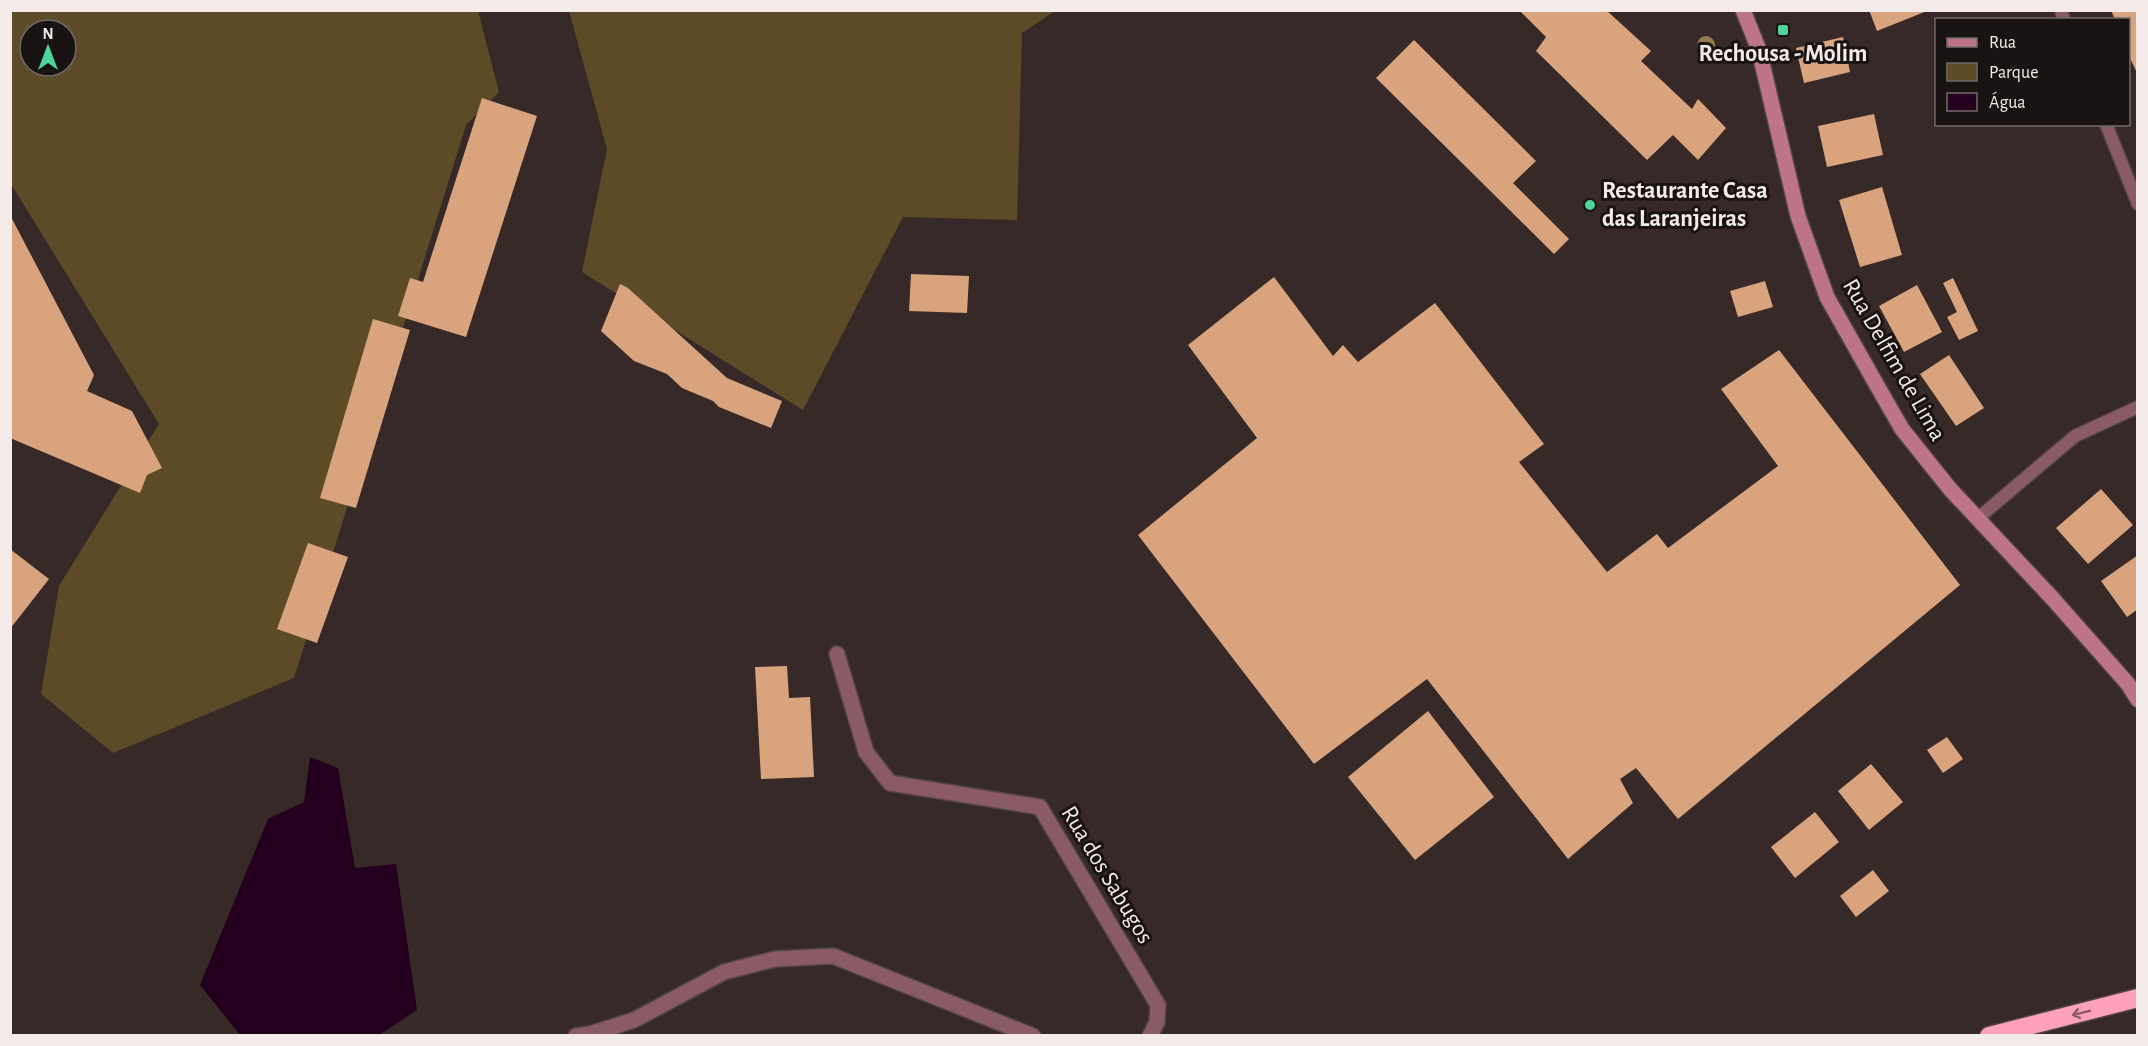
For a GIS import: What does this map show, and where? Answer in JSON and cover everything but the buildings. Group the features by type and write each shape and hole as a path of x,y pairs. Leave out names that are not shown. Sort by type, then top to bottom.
{"highway":[{"path":"1989,1035 2138,998"}],"main road":[{"name":"Rua Delfim de Lima","path":"1743,10 1759,50 1798,216 1827,297 1902,429 1950,489 2053,599 2128,684 2138,700"}],"street":[{"name":"Rua dos Sabugos","path":"837,654 866,752 890,783 1040,807 1158,1005 1157,1022 1150,1035"},
{"path":"576,1035 590,1034 634,1020 724,972 776,959 833,956 1033,1035"}],"lane":[{"path":"2107,126 2138,204"},
{"path":"1977,519 2075,436 2138,406"}],"green space":[{"path":"11,11 478,11 499,92 466,125 294,678 113,753 41,694 59,586 159,424 11,184"},
{"path":"569,11 1055,11 1022,33 1017,220 903,217 803,410 582,272 607,149"}],"water":[{"path":"310,757 338,768 355,868 396,864 417,1010 379,1035 240,1035 200,985 268,819 304,802"}],"place":[{"name":"Rechousa - Molim","path":"1783,30"},
{"name":"Restaurante Casa das Laranjeiras","path":"1590,205"}]}
